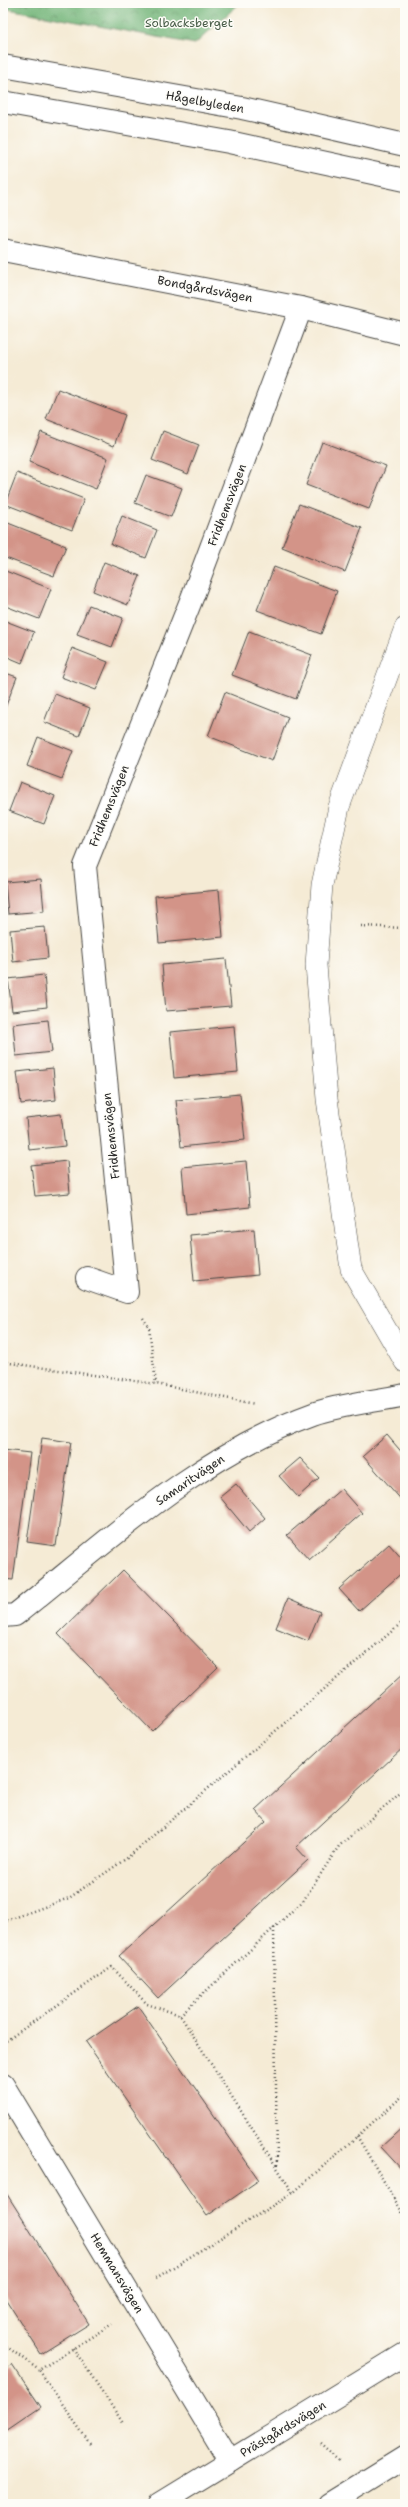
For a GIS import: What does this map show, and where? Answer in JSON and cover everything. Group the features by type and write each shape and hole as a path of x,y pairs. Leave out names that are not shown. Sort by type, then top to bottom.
{"street":[{"name":"Hågelbyleden","path":"3,66 242,108 405,145"},
{"path":"3,102 229,142 405,180"},
{"name":"Bondgårdsvägen","path":"3,250 301,308 405,334"},
{"name":"Fridhemsvägen","path":"127,1292 85,866 192,598 301,308"},
{"path":"87,1278 127,1292"},
{"name":"Samaritvägen","path":"3,1616 15,1615 175,1487 242,1446 314,1413 405,1396"},
{"name":"Hemmansvägen","path":"3,2085 230,2461"},
{"name":"Prästgårdsvägen","path":"160,2504 405,2354"},
{"path":"330,2504 405,2457"}],"lane":[{"path":"405,628 339,807 322,885 316,965 327,1099 351,1270 405,1362"}],"path":[{"path":"360,926 405,928"},
{"path":"127,1292 150,1327 156,1384"},
{"path":"3,1362 156,1384 263,1405"},
{"path":"3,1922 69,1898 127,1858 405,1620"},
{"path":"180,2015 303,1900 339,1846 405,1789"},
{"path":"274,1928 277,2167"},
{"path":"3,2043 112,1967 147,2004 180,2015 293,2193"},
{"path":"40,2370 73,2348 134,2301 293,2193 405,2094"},
{"path":"357,2136 405,2217"},
{"path":"3,2344 40,2370 90,2444"},
{"path":"73,2348 124,2423"}],"green space":[{"name":"Solbacksberget","path":"3,3 240,3 195,44 3,8"}],"building":[{"path":"58,389 125,415 114,446 46,419"},
{"path":"163,431 199,445 188,474 152,460"},
{"path":"41,432 108,458 96,489 29,462"},
{"path":"322,442 386,466 369,509 306,485"},
{"path":"17,473 84,499 72,530 5,504"},
{"path":"146,475 182,488 171,517 135,503"},
{"path":"299,504 362,528 345,572 282,547"},
{"path":"122,516 157,530 146,558 111,544"},
{"path":"3,521 66,546 54,576 3,557"},
{"path":"104,562 140,576 128,605 93,591"},
{"path":"274,567 337,591 321,634 257,610"},
{"path":"3,570 51,589 39,619 3,605"},
{"path":"89,605 123,618 112,647 77,634"},
{"path":"3,620 34,632 22,663 3,655"},
{"path":"249,631 312,655 296,699 232,675"},
{"path":"72,648 108,662 96,690 61,677"},
{"path":"3,672 17,677 5,708 3,707"},
{"path":"225,692 288,717 272,761 208,736"},
{"path":"55,694 90,708 79,736 44,722"},
{"path":"38,737 73,751 62,779 27,766"},
{"path":"20,782 55,796 44,824 9,811"},
{"path":"41,879 44,911 8,914 5,882"},
{"path":"219,890 223,937 159,943 155,896"},
{"path":"45,927 48,958 13,962 10,930"},
{"path":"226,959 231,1006 166,1011 162,965"},
{"path":"44,975 47,1007 12,1011 8,979"},
{"path":"48,1020 52,1052 16,1056 13,1024"},
{"path":"234,1026 238,1072 174,1078 170,1032"},
{"path":"53,1068 56,1100 21,1104 17,1072"},
{"path":"240,1094 245,1140 181,1147 176,1100"},
{"path":"61,1114 65,1146 29,1150 26,1118"},
{"path":"67,1161 70,1193 35,1196 31,1165"},
{"path":"246,1161 250,1207 186,1214 182,1167"},
{"path":"254,1229 258,1275 194,1281 190,1235"},
{"path":"387,1435 405,1456 405,1504 363,1456"},
{"path":"42,1438 71,1442 56,1546 27,1542"},
{"path":"3,1450 30,1453 13,1580 3,1579"},
{"path":"300,1458 319,1478 298,1497 279,1476"},
{"path":"236,1484 265,1518 249,1532 220,1497"},
{"path":"341,1489 362,1513 309,1560 287,1535"},
{"path":"389,1544 405,1562 405,1570 359,1611 339,1589"},
{"path":"123,1570 218,1667 152,1731 58,1634"},
{"path":"288,1598 320,1612 308,1641 276,1628"},
{"path":"405,1672 405,1746 296,1847 308,1860 158,1998 119,1956 266,1822 255,1810"},
{"path":"138,2006 259,2180 207,2216 86,2042"},
{"path":"405,2125 405,2173 381,2147"},
{"path":"3,2188 89,2324 41,2354 3,2295"},
{"path":"12,2364 41,2407 3,2433 3,2370"}]}
